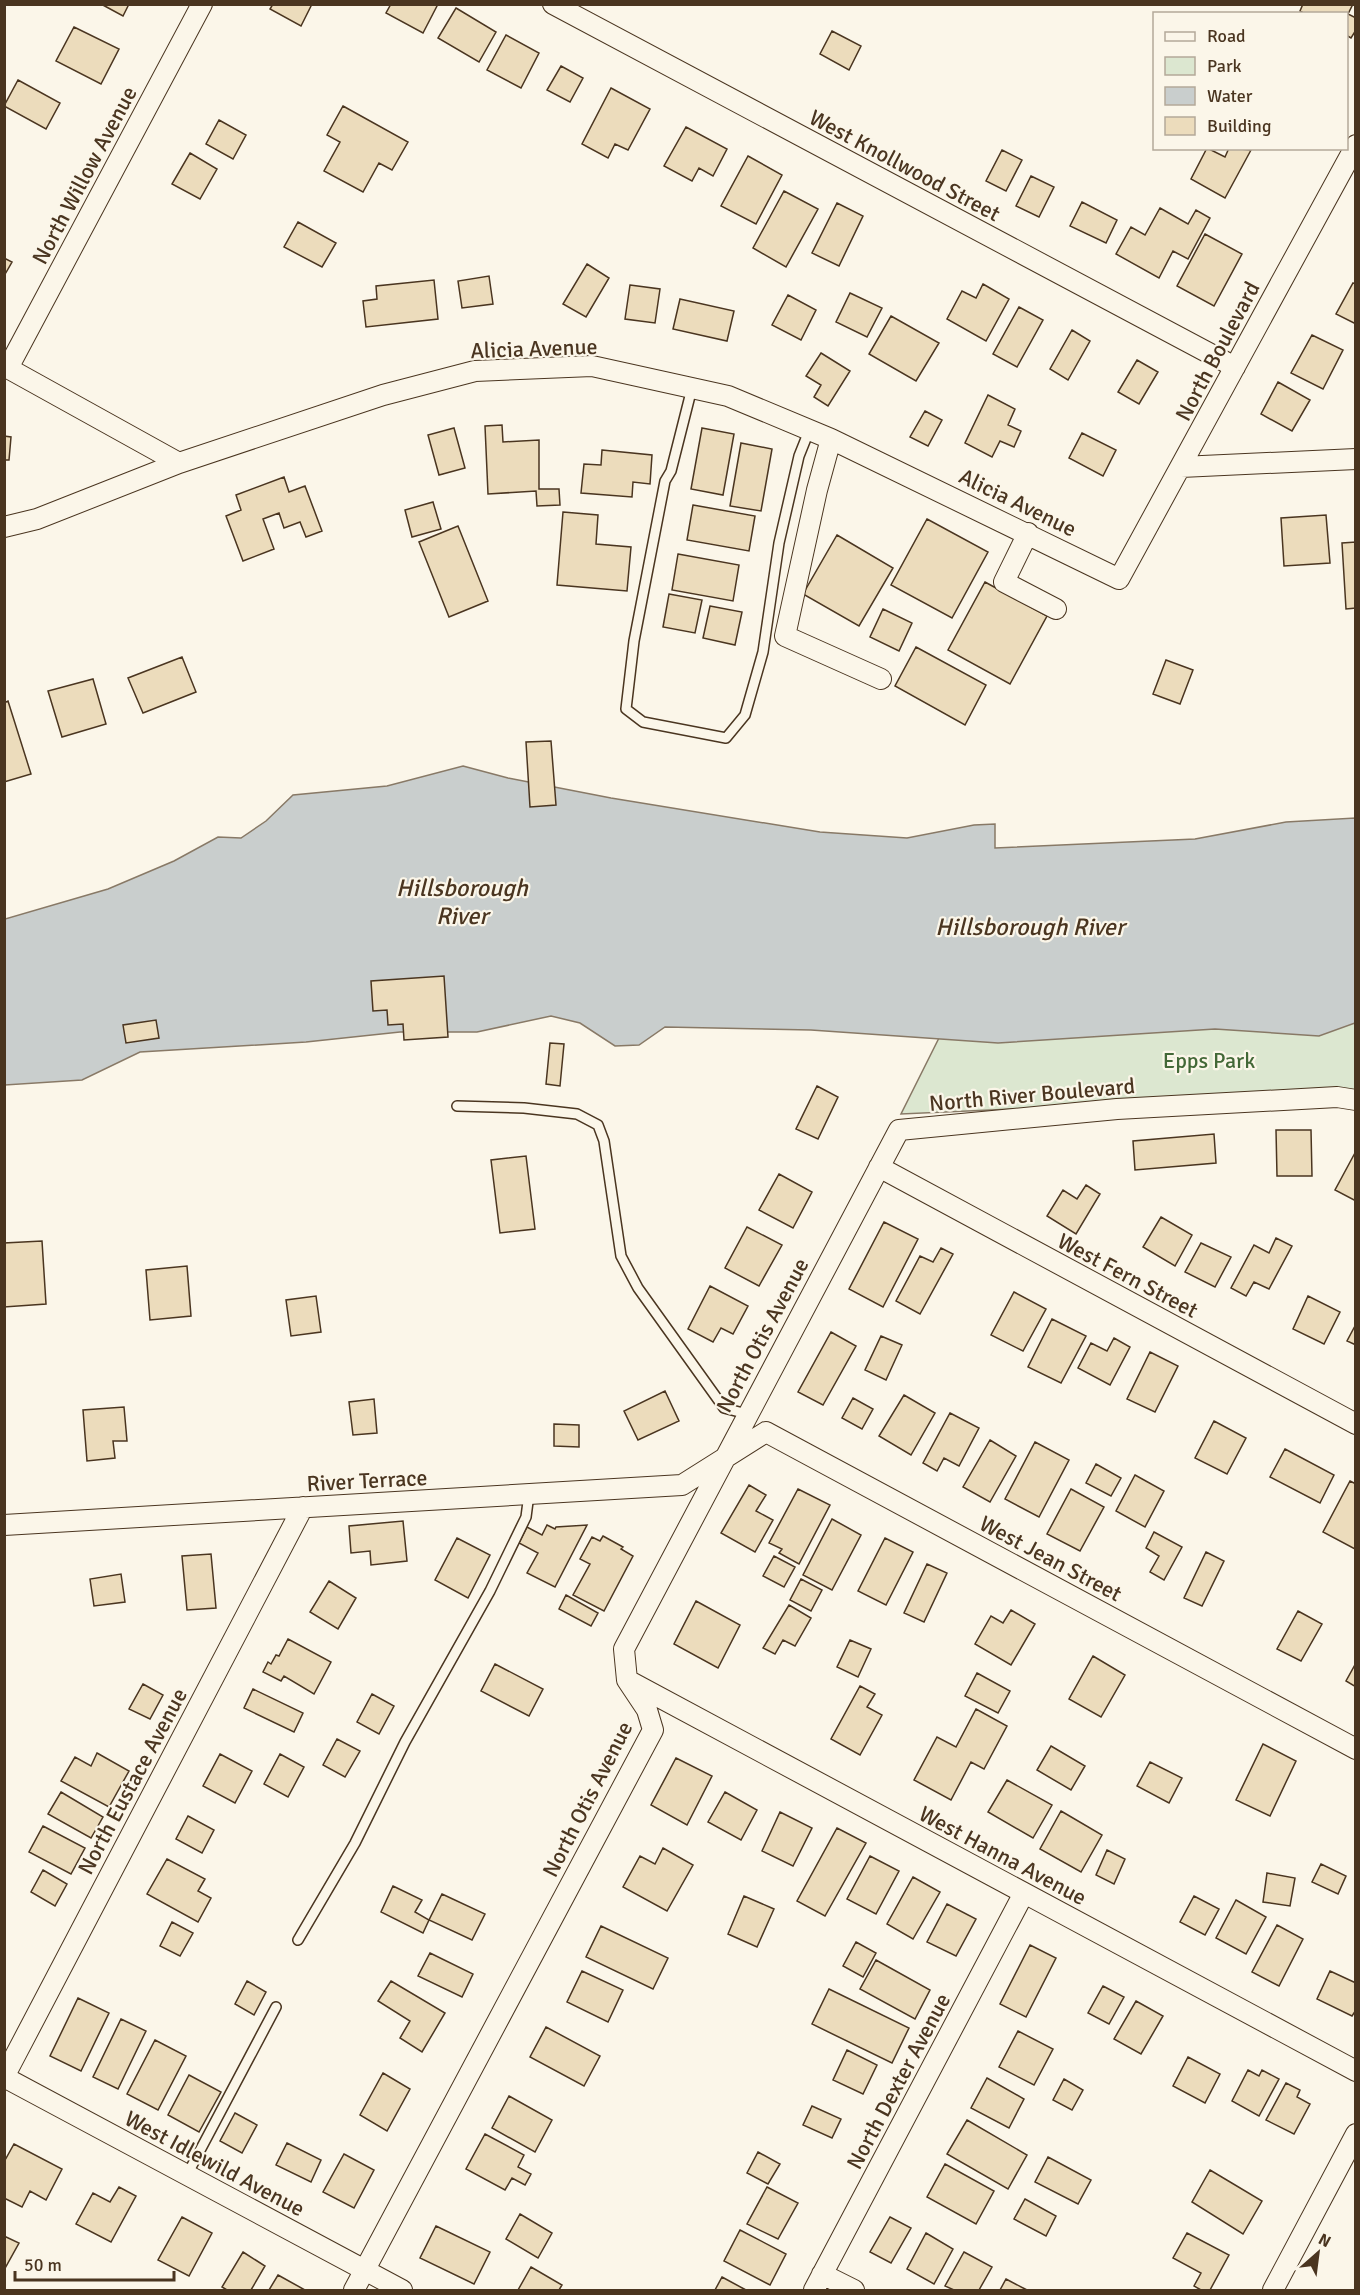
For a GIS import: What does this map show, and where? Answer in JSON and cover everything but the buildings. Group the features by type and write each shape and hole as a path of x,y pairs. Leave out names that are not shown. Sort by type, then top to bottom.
{"street":[{"name":"North Willow Avenue","path":"6,367 202,4"},
{"name":"West Knollwood Street","path":"553,4 1234,367"},
{"name":"North Boulevard","path":"1119,579 1356,145"},
{"name":"Alicia Avenue","path":"4,527 38,519 179,463 374,398 475,371 592,366 728,396 831,439 1119,579"},
{"path":"6,367 179,463"},
{"path":"831,439 817,490 785,636 881,678"},
{"path":"1181,467 1356,459"},
{"path":"1028,533 1004,582 1056,609"},
{"name":"North River Boulevard","path":"879,1167 899,1130 1117,1109 1327,1097 1356,1100"},
{"name":"North Otis Avenue","path":"354,2290 653,1730 647,1710 627,1680 624,1649 879,1167"},
{"name":"West Fern Street","path":"879,1167 1356,1424"},
{"name":"West Jean Street","path":"724,1457 766,1432 1356,1749"},
{"name":"River Terrace","path":"4,1526 682,1485 724,1457"},
{"name":"North Eustace Avenue","path":"4,2077 303,1508"},
{"name":"West Hanna Avenue","path":"627,1680 1356,2071"},
{"name":"North Dexter Avenue","path":"818,2282 1024,1893"},
{"name":"West Idlewild Avenue","path":"4,2077 402,2290"},
{"path":"1273,2290 1356,2134"},
{"path":"818,2282 854,2290"}],"lane":[{"path":"692,388 671,471 665,481 634,641 626,710 643,722 726,738 745,715 763,652 779,543 799,456 809,431"},
{"path":"457,1107 524,1108 577,1114 598,1125 604,1141 620,1250 627,1267 638,1288 724,1408 747,1414"},
{"path":"298,1940 355,1843 405,1742 490,1591 526,1517 529,1494"},
{"path":"187,2175 276,2007"}],"green space":[{"name":"Epps Park","path":"1355,1016 1355,1094 901,1114 943,1030"}],"water":[{"name":"Hillsborough River","path":"463,766 508,778 611,798 820,832 907,838 974,825 995,824 995,848 1195,839 1286,822 1355,818 1355,1023 1319,1036 1215,1029 998,1043 811,1030 665,1027 639,1045 615,1046 580,1023 551,1016 477,1032 400,1032 306,1042 140,1052 82,1080 5,1085 5,919 108,889 174,861 218,837 241,838 266,821 293,795 387,786"}]}
